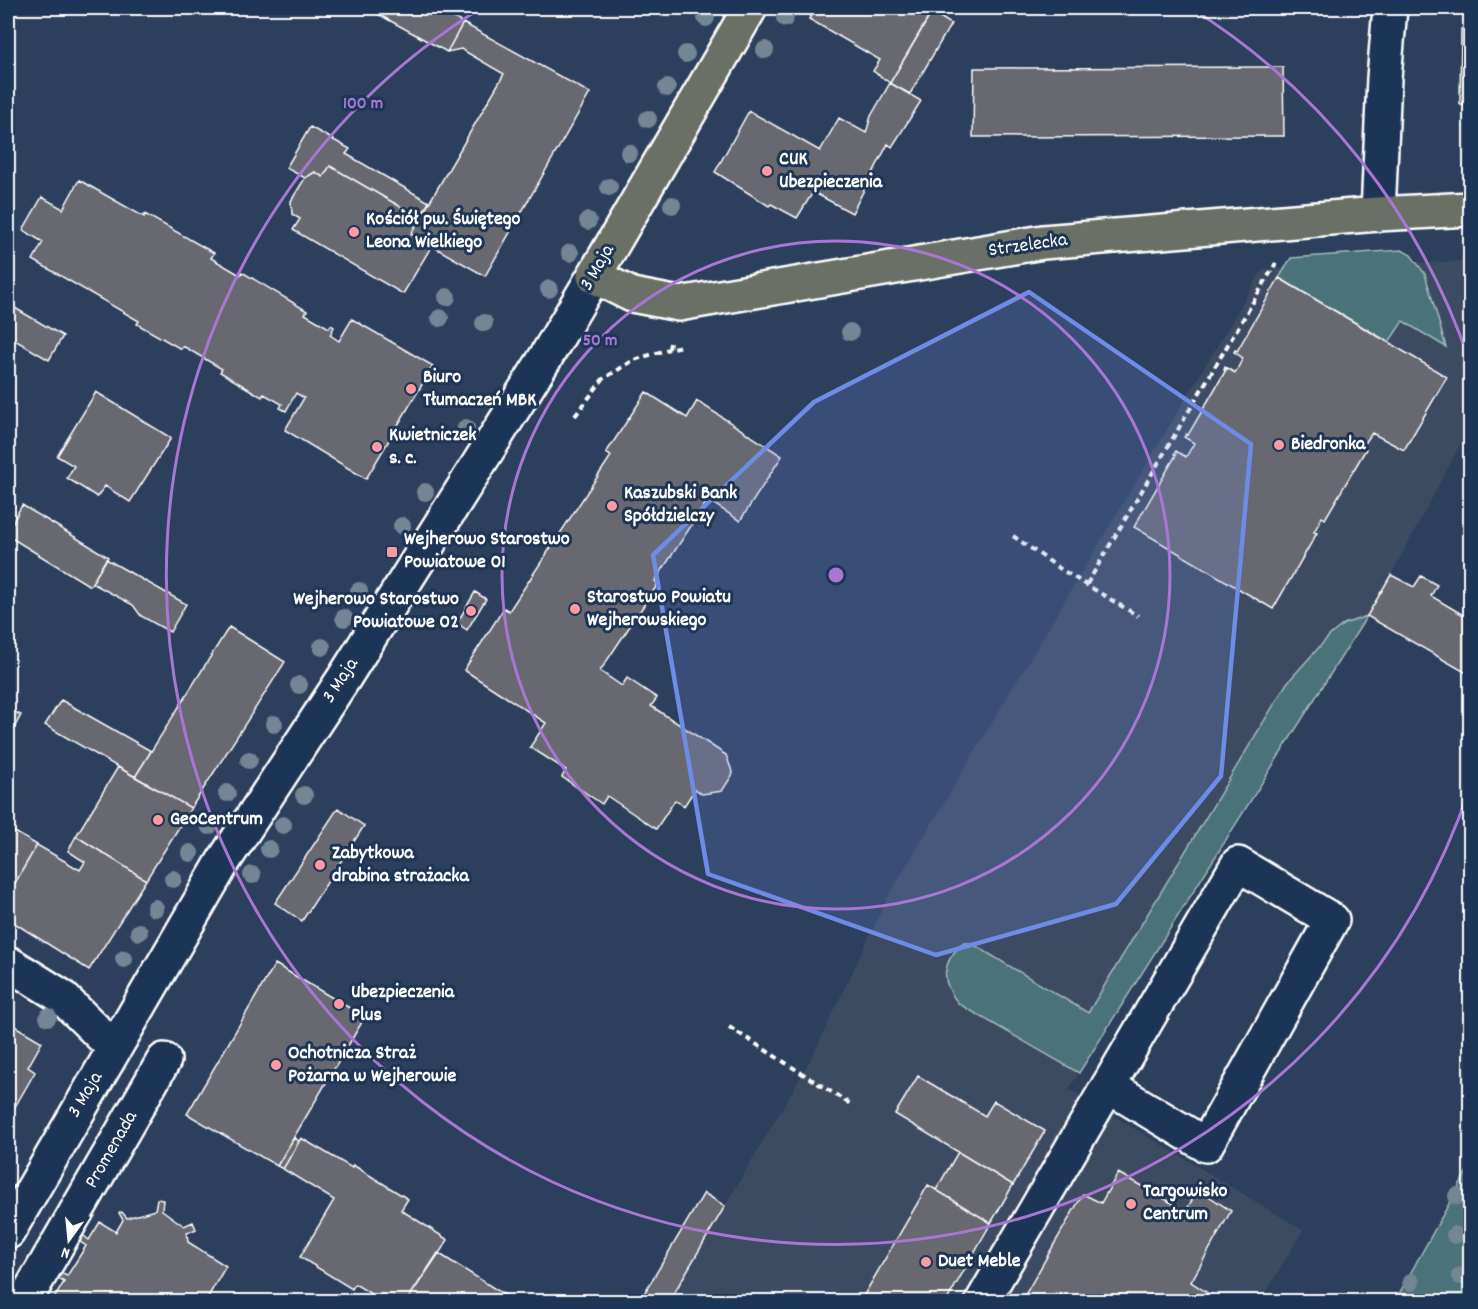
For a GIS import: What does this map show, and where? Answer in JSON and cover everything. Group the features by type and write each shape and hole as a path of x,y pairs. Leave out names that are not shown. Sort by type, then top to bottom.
{"main road":[{"name":"3 Maja","path":"594,276 750,8"},
{"name":"Strzelecka","path":"594,276 632,295 680,304 1043,242 1378,214 1470,209"}],"street":[{"path":"1378,214 1384,78 1390,8"},
{"name":"3 Maja","path":"8,1232 223,862 344,678 544,360 594,276"},
{"path":"982,1302 1108,1086 1238,864 1332,920 1206,1145 1108,1086"},
{"path":"8,963 61,996 114,1048"},
{"name":"Promenada","path":"24,1302 164,1060"}],"path":[{"path":"1087,584 1277,262"},
{"path":"575,416 603,379 634,360 669,349"},
{"path":"1012,536 1062,570 1138,616"},
{"path":"729,1027 852,1105"}],"highlighted area":[{"path":"1029,292 1251,444 1221,776 1116,904 936,955 708,874 653,555 814,402"}],"shaded area":[{"path":"1470,261 1470,426 1367,616 1069,1089 1303,1230 1261,1301 639,1302 704,1193 725,1206 811,1059 889,895 1263,269"}],"green space":[{"path":"1402,250 1411,255 1425,274 1446,347 1403,321 1389,342 1279,278 1291,258"},
{"path":"1367,616 1079,1073 959,1004 946,980 947,965 963,943 971,943 1088,1013 1287,683 1330,635 1344,624"},
{"path":"1470,1166 1470,1301 1395,1301"}],"building":[{"path":"367,8 436,8 463,23 447,52"},
{"path":"816,8 934,8 890,83 873,71 880,60 809,19"},
{"path":"932,12 951,24 910,94 890,83"},
{"path":"463,23 590,93 485,276 411,234 504,74 461,49 447,52"},
{"path":"1461,29 1470,30 1470,104 1460,104"},
{"path":"1283,67 1284,136 973,137 974,68"},
{"path":"890,83 921,101 892,147 888,144 852,213 813,192 797,218 771,204 769,206 715,172 749,111 820,151 839,118 866,133 871,116"},
{"path":"310,127 350,149 346,154 429,202 420,218 330,166 323,177 315,172 305,178 286,168"},
{"name":"Kościół pw. Świętego Leona Wielkiego","path":"330,166 420,218 411,234 431,247 403,294 293,230 300,219 292,214 291,201 305,178 315,172 323,177"},
{"path":"79,180 214,253 211,258 240,275 242,272 307,311 305,314 329,328 331,325 334,327 330,335 339,341 352,319 433,366 366,479 285,430 304,398 296,393 286,411 280,408 282,404 264,394 262,397 220,372 222,369 183,346 181,349 137,324 139,321 33,260 43,242 23,230 42,197 63,209"},
{"name":"Biedronka","path":"1279,278 1447,377 1404,450 1372,433 1363,446 1366,449 1325,519 1322,517 1314,532 1317,533 1273,609 1134,527 1176,455 1174,454 1176,451 1186,457 1194,443 1184,437 1188,435 1226,370 1224,370 1225,367 1235,373 1243,358 1234,352 1237,351"},
{"path":"8,304 63,336 49,360 8,336"},
{"path":"96,392 171,438 130,502 105,486 97,497 67,478 74,466 57,456"},
{"name":"Starostwo Powiatu Wejherowskiego","path":"646,392 687,418 697,401 782,456 740,521 708,500 655,581 658,584 600,671 622,686 627,678 657,698 651,706 726,755 733,774 722,791 702,794 695,789 684,806 675,800 656,829 607,796 602,804 562,777 566,770 530,747 546,723 464,670 504,608 509,611 611,456 606,453"},
{"path":"22,505 108,557 90,586 8,536 8,531"},
{"path":"106,559 186,604 170,632 141,616 133,605 92,583"},
{"path":"1391,575 1414,587 1421,576 1437,585 1431,596 1470,619 1470,675 1367,616"},
{"name":"Wejherowo Starostwo Powiatowe 02","path":"475,592 486,599 467,630 457,623"},
{"path":"229,627 285,662 191,808 135,777"},
{"path":"61,700 151,751 135,777 45,725"},
{"path":"8,709 21,715 8,739"},
{"path":"118,767 191,808 146,880 76,836"},
{"name":"Zabytkowa drabina strażacka","path":"338,808 364,826 302,921 275,903"},
{"path":"8,828 37,845 8,895"},
{"path":"76,836 146,880 89,970 8,919 8,895 37,845 80,870 85,862 68,851"},
{"name":"Ochotnicza Straż Pożarna w Wejherowie","path":"275,964 365,1017 277,1166 187,1114"},
{"path":"8,1022 42,1042 28,1067 35,1072 8,1119"},
{"path":"918,1076 985,1116 994,1101 1045,1131 1013,1185 895,1114"},
{"path":"294,1138 299,1141 283,1169 277,1166"},
{"path":"301,1138 352,1168 353,1165 408,1199 401,1210 448,1240 406,1302 384,1302 355,1284 352,1289 300,1257 334,1200 283,1169"},
{"path":"958,1152 1013,1185 991,1223 936,1190"},
{"path":"1118,1173 1186,1211 1198,1189 1231,1211 1191,1282 1221,1302 1021,1302 1083,1194 1101,1203"},
{"name":"Duet Meble","path":"928,1185 991,1223 946,1302 860,1302"},
{"path":"704,1193 725,1206 670,1300 672,1302 639,1302"},
{"path":"157,1199 163,1200 162,1210 184,1226 193,1222 196,1229 187,1233 188,1242 226,1266 205,1302 52,1302 64,1282 54,1276 57,1271 67,1276 86,1246 76,1239 80,1233 89,1240 100,1222 116,1232 123,1220 119,1213 122,1212 127,1218 155,1210"},
{"path":"438,1253 516,1302 406,1302"}],"place":[{"name":"CUK Ubezpieczenia","path":"767,171"},
{"name":"Kościół pw. Świętego Leona Wielkiego","path":"354,232"},
{"name":"Biuro Tłumaczeń MBK","path":"411,389"},
{"name":"Biedronka","path":"1279,445"},
{"name":"Kwietniczek s. c.","path":"377,447"},
{"name":"Kaszubski Bank Spółdzielczy","path":"612,506"},
{"name":"Wejherowo Starostwo Powiatowe 01","path":"392,552"},
{"name":"Starostwo Powiatu Wejherowskiego","path":"575,609"},
{"name":"Wejherowo Starostwo Powiatowe 02","path":"471,611"},
{"name":"GeoCentrum","path":"158,820"},
{"name":"Zabytkowa drabina strażacka","path":"320,865"},
{"name":"Ubezpieczenia Plus","path":"339,1004"},
{"name":"Ochotnicza Straż Pożarna w Wejherowie","path":"276,1065"},
{"name":"Targowisko Centrum","path":"1131,1204"},
{"name":"Duet Meble","path":"926,1262"}]}
